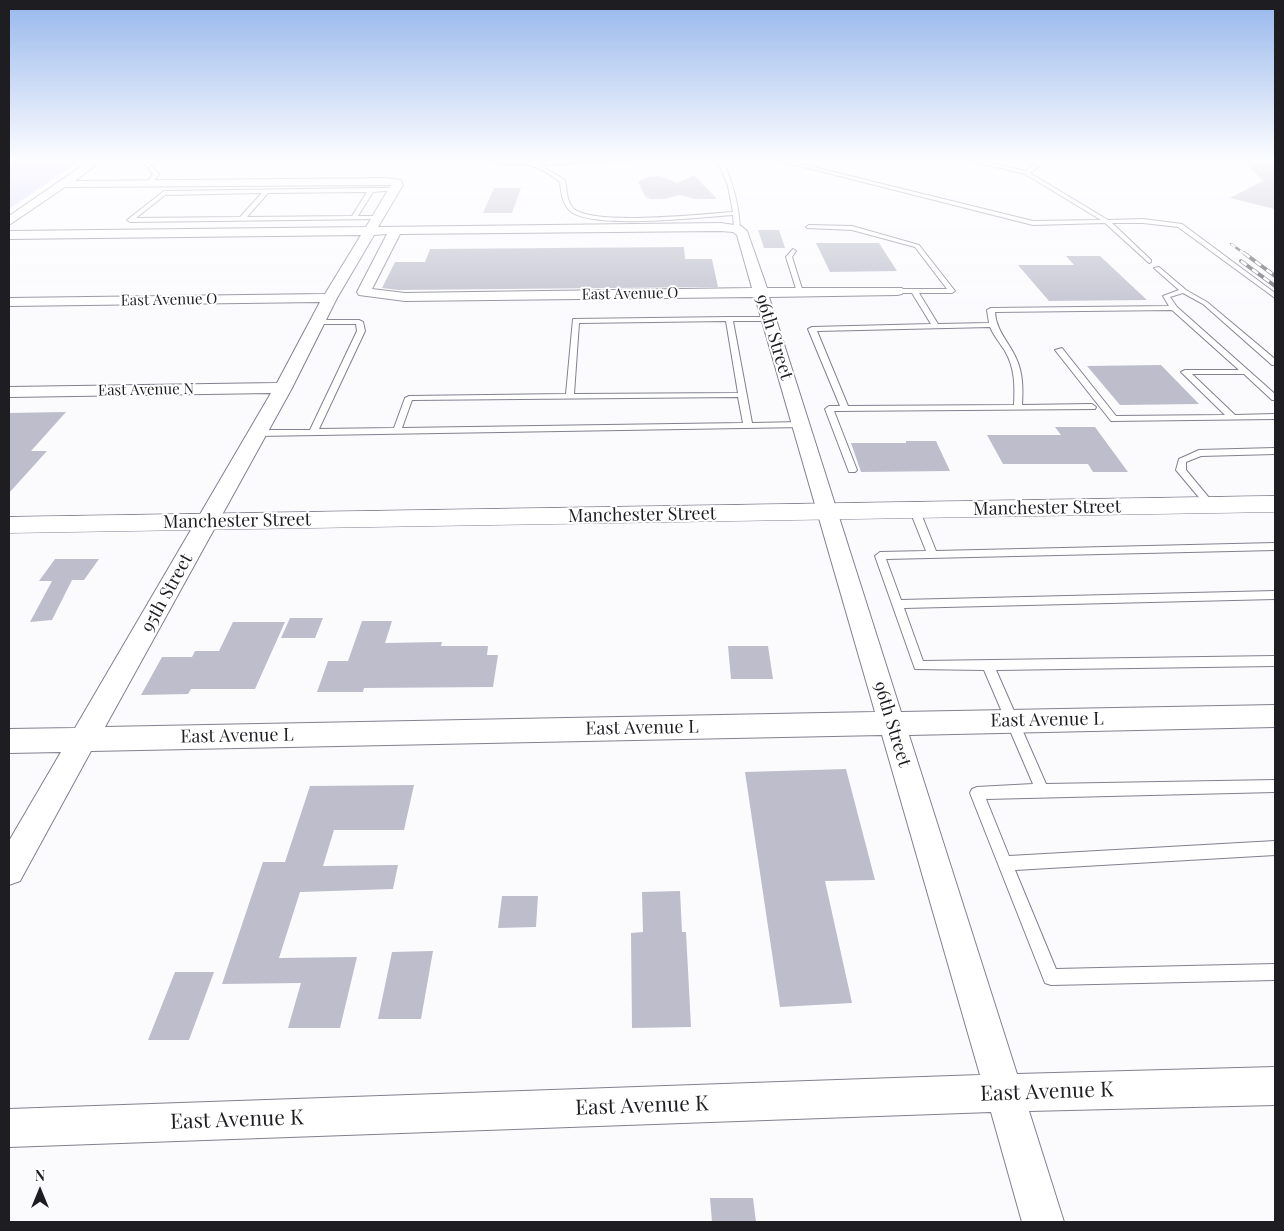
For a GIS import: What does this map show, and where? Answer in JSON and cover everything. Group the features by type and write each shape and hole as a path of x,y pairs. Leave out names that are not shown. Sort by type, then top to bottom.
{"street":[{"name":"95th Street","path":"9,870 258,433 330,298 379,218"},
{"path":"9,235 721,227 737,221"},
{"name":"96th Street","path":"737,221 743,234 828,512 1043,1222"},
{"path":"344,278 372,278 396,230"},
{"name":"East Avenue O","path":"372,278 364,292 372,295 405,297 897,291"},
{"name":"East Avenue O","path":"9,302 330,298"},
{"name":"East Avenue N","path":"9,392 282,388"},
{"name":"Manchester Street","path":"9,526 208,521 1275,504"},
{"name":"East Avenue L","path":"9,741 892,722 1275,716"},
{"name":"East Avenue K","path":"9,1128 1003,1093 1275,1086"}],"lane":[{"path":"132,218 130,220 304,218"},
{"path":"634,218 737,221"},
{"path":"1015,218 1033,223 1061,224 1105,220 1160,222 1180,225 1275,296"},
{"path":"1102,218 1148,261"},
{"path":"809,228 852,228 917,246 952,291 897,291"},
{"path":"794,251 789,257 800,292"},
{"path":"1156,268 1184,291 1205,303 1275,363"},
{"path":"914,291 936,326"},
{"path":"1184,291 1166,296 1174,308 1275,398"},
{"path":"1018,407 1019,375 1010,353 993,325 991,310 1174,308"},
{"path":"570,396 576,321 768,318"},
{"path":"729,319 748,426"},
{"path":"313,432 361,331 359,322 318,322"},
{"path":"845,409 812,329 993,325"},
{"path":"1059,350 1114,419 1275,417"},
{"path":"1232,417 1186,372 1246,372"},
{"path":"397,430 409,398 742,395"},
{"path":"852,470 829,409 1092,407"},
{"path":"258,433 801,425"},
{"path":"1210,505 1181,470 1182,461 1199,453 1275,451"},
{"path":"915,511 932,554"},
{"path":"1275,546 880,556 919,666 1275,661"},
{"path":"897,604 1275,595"},
{"path":"988,665 1042,790"},
{"path":"1275,786 977,793 1051,977 1275,972"},
{"path":"1005,863 1275,848"}],"building":[{"path":"758,230 779,230 785,248 764,248"},
{"path":"816,243 879,243 897,271 830,272"},
{"path":"684,247 685,259 712,259 718,287 398,290 382,288 395,262 425,262 430,249"},
{"path":"1066,256 1100,256 1147,300 1049,301 1018,265 1074,265"},
{"path":"1161,365 1199,404 1120,405 1087,366"},
{"path":"66,412 31,451 47,451 9,493 9,413"},
{"path":"1055,427 1095,427 1128,472 1093,472 1088,464 1003,464 987,435 1061,435"},
{"path":"906,441 936,441 950,471 861,472 851,443 906,443"},
{"path":"55,559 99,559 84,580 72,580 52,620 30,622 52,581 39,581"},
{"path":"290,618 323,618 315,638 281,638"},
{"path":"362,621 392,621 385,643 442,642 441,646 488,646 487,655 498,655 493,687 364,688 363,692 317,692 328,661 348,661"},
{"path":"233,622 285,622 255,689 191,689 188,694 141,695 162,657 192,657 195,651 219,651"},
{"path":"728,646 768,646 773,679 731,679"},
{"path":"846,769 875,880 825,881 852,1003 780,1007 745,772"},
{"path":"414,785 404,830 334,830 323,866 398,865 393,889 300,892 279,958 357,957 340,1028 288,1028 301,983 222,984 263,862 285,862 310,786"},
{"path":"680,891 682,932 686,932 691,1027 632,1028 631,933 643,932 642,892"},
{"path":"502,896 538,896 536,927 498,928"},
{"path":"433,951 421,1019 378,1019 392,952"},
{"path":"175,972 214,972 189,1040 148,1040"},
{"path":"710,1198 753,1198 756,1222 712,1222"}],"railway":[{"path":"1231,244 1245,254"},
{"path":"1244,253 1275,276"},
{"path":"1241,261 1275,286"}]}
